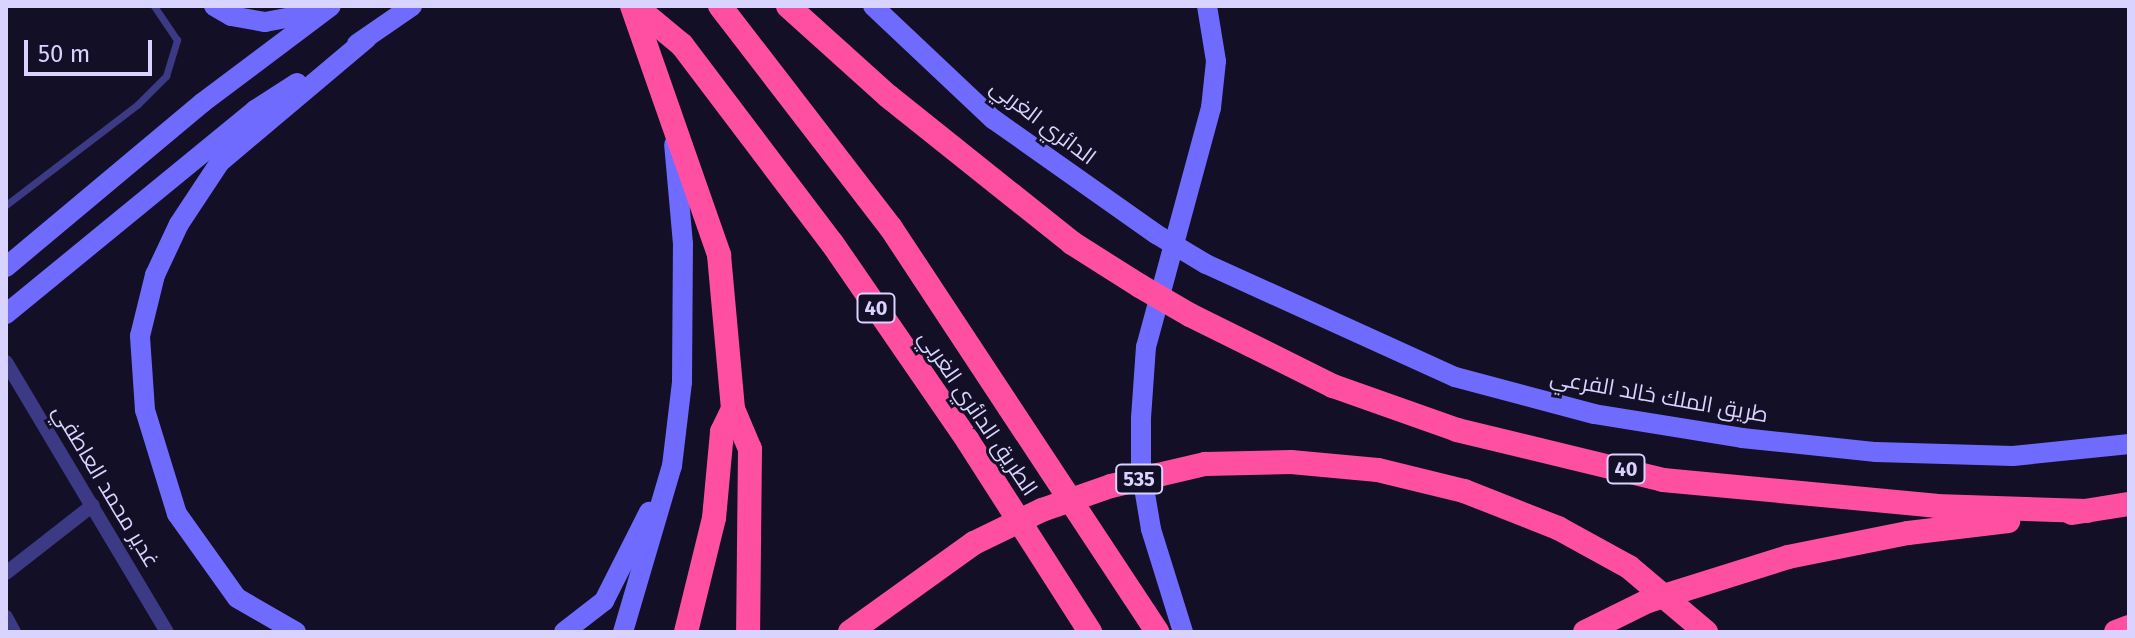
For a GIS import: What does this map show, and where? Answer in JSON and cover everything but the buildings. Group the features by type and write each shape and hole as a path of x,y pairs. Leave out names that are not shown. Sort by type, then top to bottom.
{"highway":[{"path":"633,6 719,255 733,409 750,449 748,632"},
{"name":"الطريق الدائري الغربي","path":"633,6 682,45 832,243 968,441 1090,632"},
{"name":"الطريق الدائري الغربي","path":"720,6 891,228 1157,632"},
{"name":"40","path":"788,6 888,96 1072,243 1190,315 1333,386 1457,430 1663,480 1936,506 2087,511"},
{"path":"686,632 714,518 722,432 733,409"},
{"name":"535","path":"850,632 974,543 1042,510 1111,486 1205,464 1291,462 1378,470 1464,491 1558,528 1629,567 1706,632"},
{"name":"40","path":"1585,632 1648,601 1788,557 1908,533 2129,504"},
{"path":"2116,632 2129,627"}],"street":[{"path":"214,6 231,16 265,22 327,9"},
{"path":"6,314 255,110 412,6"},
{"name":"الدائري الغربي","path":"873,6 993,119 1156,234 1206,264"},
{"path":"1183,632 1151,529 1141,470 1141,418 1146,347 1211,108 1216,61 1207,6"},
{"path":"6,267 202,103 327,9"},
{"path":"296,632 237,598 177,514 145,410 140,336 155,275 173,236 220,162 367,38"},
{"path":"623,632 672,466 682,382 683,244 672,120"},
{"name":"طريق الملك خالد الفرعي","path":"1206,264 1455,377 1594,414 1742,438 1876,452 2013,456 2129,444"},
{"name":"غدير محمد العاطفي","path":"6,362 167,632"},
{"path":"564,632 604,601 672,466"},
{"path":"6,573 93,505"},
{"path":"6,617 14,632"}],"lane":[{"path":"6,205 138,104 166,76 177,40 154,6"}]}
